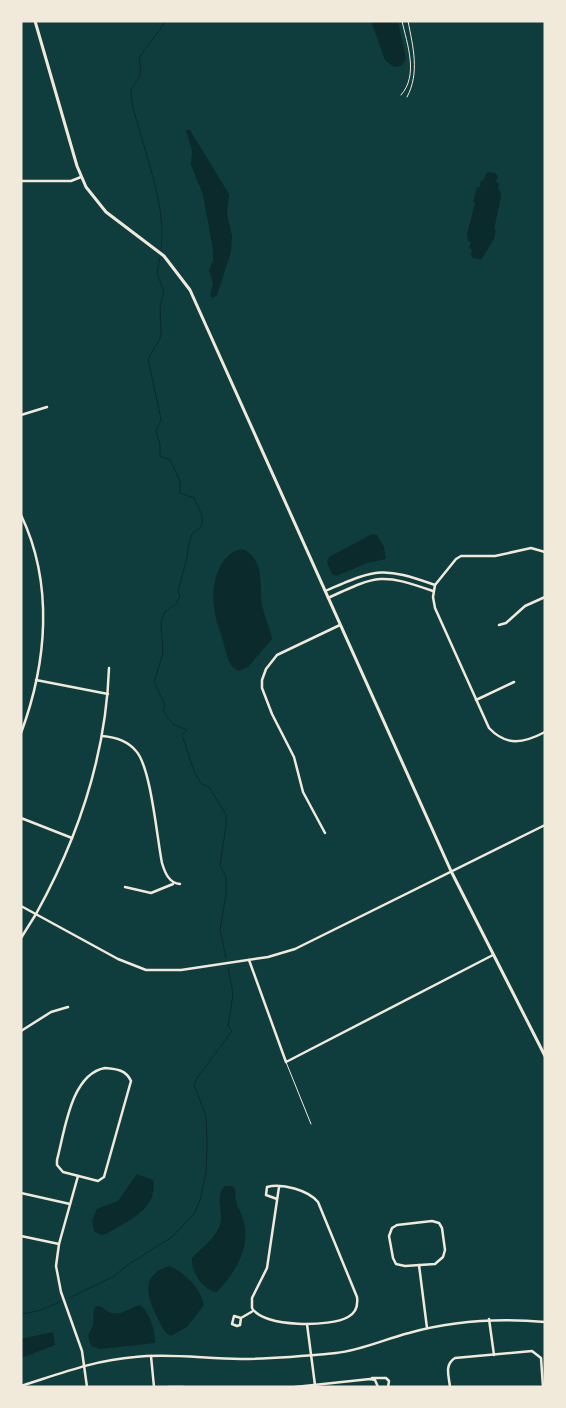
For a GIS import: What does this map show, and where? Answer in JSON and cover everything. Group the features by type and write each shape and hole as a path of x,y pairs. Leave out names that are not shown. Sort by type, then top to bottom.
{"main road":[{"path":"35,21 81,177 102,209 164,256 185,281 451,871 545,1056"}],"street":[{"path":"21,181 71,181 81,177"},
{"path":"21,415 47,407"},
{"path":"21,515 34,545 42,578 43,629 36,680 21,733"},
{"path":"545,552 537,548 531,548 495,556 461,556 456,559 433,591 435,608 489,728 504,740 525,741 545,732"},
{"path":"325,591 372,573 389,571 436,585"},
{"path":"328,598 375,579 392,578 433,591"},
{"path":"351,580 354,586"},
{"path":"499,624 506,623 525,606 545,597"},
{"path":"325,833 303,792 294,757 272,714 262,688 262,680 266,669 277,656 340,625"},
{"path":"21,938 36,914 72,838 92,779 102,736 108,694 108,668"},
{"path":"36,680 108,694"},
{"path":"476,700 514,682"},
{"path":"102,736 124,742 141,757 146,773 162,863 173,883"},
{"path":"21,818 72,838"},
{"path":"21,906 118,959 146,970 172,971 249,960 277,955 295,948 545,825"},
{"path":"125,887 151,893 173,883 180,884"},
{"path":"249,960 286,1062 494,955"},
{"path":"21,1031 51,1012 68,1007"},
{"path":"96,1069 122,1070 132,1081 131,1089 104,1177 98,1181 78,1176 63,1172 57,1165 77,1090 83,1080 96,1069"},
{"path":"78,1176 58,1244 56,1266 61,1292 75,1326 86,1365 87,1387"},
{"path":"277,1199 268,1196 265,1190 269,1186 279,1187 302,1191 311,1194 318,1202 356,1297 356,1309 347,1318 307,1324 276,1322 258,1316 253,1311 252,1298 267,1268 279,1187"},
{"path":"21,1194 70,1204"},
{"path":"436,1222 442,1228 444,1254 438,1262 419,1265 402,1266 394,1261 390,1231 397,1225 436,1222"},
{"path":"21,1236 58,1244"},
{"path":"419,1265 427,1328"},
{"path":"241,1318 240,1325 232,1324 234,1316 241,1318 253,1311"},
{"path":"21,1386 86,1365 151,1356 242,1359 311,1355 356,1349 427,1328 489,1319 545,1322"},
{"path":"489,1319 494,1354"},
{"path":"307,1324 314,1385"},
{"path":"450,1387 448,1368 452,1360 532,1351 538,1353 541,1360 544,1387"},
{"path":"151,1356 154,1387"},
{"path":"295,1387 386,1378 389,1381 388,1387"},
{"path":"370,1379 375,1380 378,1387"},
{"path":"168,1387 183,1387"}],"lane":[{"path":"402,21 410,67 408,85 402,95"},
{"path":"407,97 413,86 415,68 408,21"},
{"path":"286,1062 311,1124"}],"water":[{"path":"371,21 398,21 406,59 401,66 394,67 385,60"},
{"path":"186,130 190,130 229,194 227,214 232,236 231,252 217,295 213,298 210,296 213,283 209,270 213,260 213,250 203,195 191,165 192,151"},
{"path":"487,172 495,173 498,176 496,182 499,183 498,189 500,190 501,197 494,229 496,229 494,239 481,260 473,258 471,255 472,249 469,248 471,242 468,241 467,234 477,187 480,187 481,180 483,181"},
{"path":"372,534 377,535 384,547 386,559 367,563 336,576 332,574 327,562 329,557"},
{"path":"242,549 250,553 258,566 262,605 272,639 248,667 239,671 232,666 228,659 215,616 213,599 215,580 222,564 227,557"},
{"path":"137,1174 153,1180 154,1190 146,1207 131,1219 106,1234 101,1235 94,1231 92,1221 97,1209 118,1201"},
{"path":"225,1186 232,1186 235,1189 245,1229 245,1239 236,1268 217,1292 207,1288 199,1280 193,1268 192,1258 211,1239 220,1225 220,1194"},
{"path":"169,1266 191,1281 196,1287 204,1305 187,1327 171,1336 164,1331 157,1317 148,1287 153,1275"},
{"path":"140,1305 151,1322 155,1343 100,1349 91,1346 88,1336 93,1325 94,1309 96,1306 115,1314"},
{"path":"53,1332 55,1345 21,1358 21,1339"}],"waterway":[{"path":"161,250 162,235 159,204 133,110 131,89 140,75 139,58 166,21"},
{"path":"160,257 157,274 164,291 160,307 161,337 148,359 161,419 156,431 160,444 160,456 170,460 180,481 180,493 194,498 202,515 202,526 192,534 189,543 178,591 180,597 176,604 165,612 161,623 163,653 154,682 165,705 163,711 174,725 187,730 182,735 195,774 202,784 209,787 226,815 220,865 226,877 226,895 220,930 226,958"},
{"path":"69,1298 113,1277 129,1264 172,1237 194,1214 200,1200 206,1173 207,1144 206,1116 194,1085 197,1078 232,1031 228,1026 233,994 228,968"},
{"path":"21,1314 38,1311 60,1302"}]}
